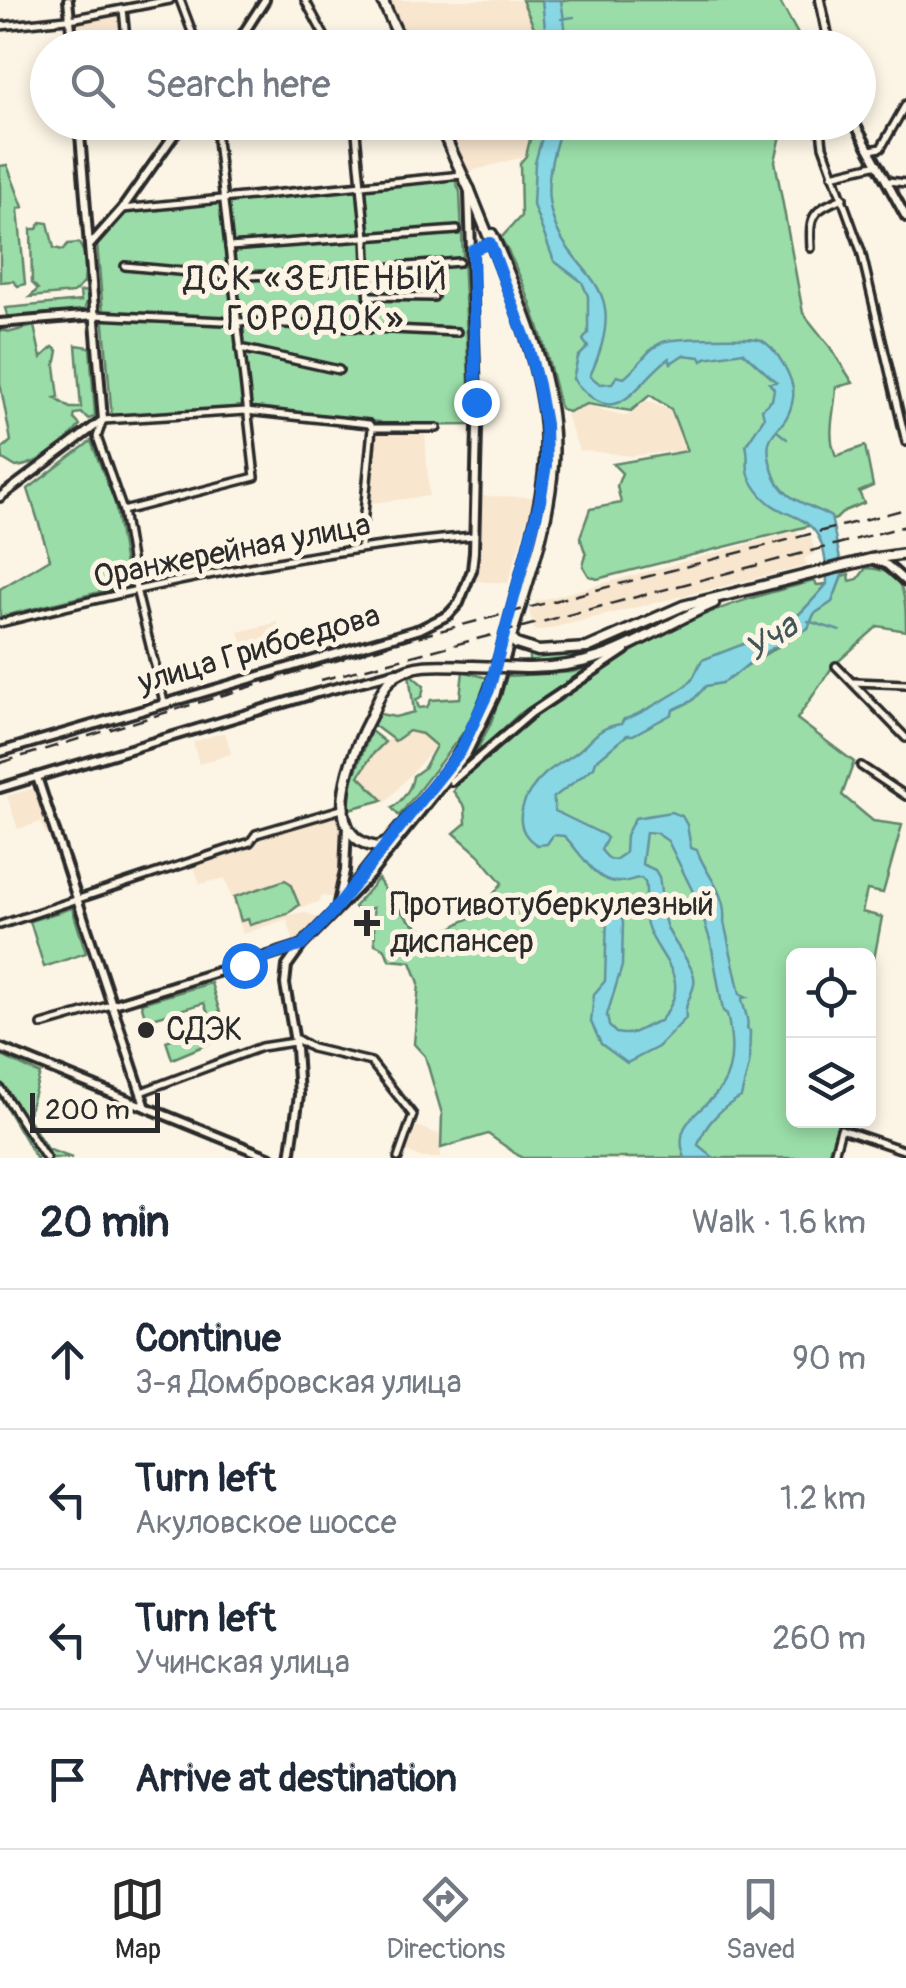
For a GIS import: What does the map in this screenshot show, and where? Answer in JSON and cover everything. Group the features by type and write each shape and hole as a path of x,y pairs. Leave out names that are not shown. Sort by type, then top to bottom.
{"main road":[{"path":"382,0 396,30"},
{"path":"446,140 531,335 552,420 554,464 511,637 516,644 530,650 580,649 669,610 871,559 906,555"},
{"path":"493,243 538,385 545,424 546,465 540,501 508,630 475,726 446,772 388,842 377,847 352,836 345,808 348,769 389,681 407,669 473,666 526,668 573,666 625,650 696,610 737,594"}],"street":[{"path":"68,0 71,30"},
{"path":"0,26 70,19 170,0"},
{"path":"180,0 191,30"},
{"path":"246,30 265,0"},
{"path":"305,0 321,30"},
{"path":"820,0 826,30"},
{"path":"123,9 125,30"},
{"path":"870,150 881,148 906,104"},
{"path":"81,140 103,420 98,437 123,511 136,589 164,702"},
{"path":"90,245 122,209 170,140"},
{"path":"123,511 255,476 217,140"},
{"path":"356,140 370,329"},
{"path":"822,140 861,251 906,442"},
{"path":"864,140 906,217"},
{"path":"832,174 879,164"},
{"path":"122,209 462,175"},
{"path":"888,180 906,182"},
{"name":"улица Грибоедова","path":"0,752 386,639 443,618 463,595 472,570 477,428 469,188"},
{"path":"811,248 810,224 815,212 843,198"},
{"path":"229,247 458,230"},
{"path":"473,250 493,243"},
{"path":"126,266 232,276 459,262"},
{"path":"369,296 434,296"},
{"path":"0,323 95,315 457,332"},
{"path":"238,348 339,370"},
{"path":"0,497 103,420 246,411 370,426 437,428"},
{"path":"361,546 370,426"},
{"name":"Оранжерейная улица","path":"0,622 136,589 361,546 474,536"},
{"path":"890,555 906,582"},
{"path":"896,570 906,555"},
{"path":"871,559 896,570"},
{"path":"289,963 280,964 370,875 429,803 481,730 511,637"},
{"path":"429,803 530,713 625,650"},
{"path":"836,666 906,738"},
{"path":"0,788 407,669"},
{"path":"364,681 376,688 378,700"},
{"path":"854,682 906,684"},
{"path":"862,766 906,796"},
{"path":"38,776 145,1105"},
{"path":"0,925 250,842 256,834 345,808"},
{"path":"333,911 345,871 347,825"},
{"path":"333,911 388,842"},
{"path":"42,1025 291,950"},
{"path":"290,1158 298,1112 295,1040 285,984 291,950"},
{"path":"141,1092 261,1047 295,1040 371,1062 413,1115 398,1158"},
{"path":"0,1048 271,1158"},
{"path":"0,1088 46,1158"},
{"path":"832,1158 840,1129 906,1151"}],"shaded area":[{"path":"388,0 522,0 535,30 401,30"},
{"path":"122,12 124,30 78,30 77,20"},
{"path":"451,140 530,140 526,156 468,172"},
{"path":"647,401 670,410 684,450 632,456 579,450 566,415 586,406 627,416"},
{"path":"377,432 425,432 429,496 371,503"},
{"path":"480,496 534,497 508,583 474,581 482,527"},
{"path":"797,531 802,539 811,536 815,554 805,558 806,566 535,632 529,610 536,608 534,602"},
{"path":"278,622 287,657 250,667 239,632"},
{"path":"409,730 422,734 436,746 385,803 358,776 390,738 395,741"},
{"path":"225,732 231,754 199,764 193,742"},
{"path":"38,787 52,831 46,834 41,822 18,829 7,796"},
{"path":"341,812 341,883 336,898 321,896 319,902 295,909 290,915 304,912 323,920 295,946 287,919 243,934 225,878 200,884 194,867 254,847 262,836"},
{"path":"413,1125 439,1134 440,1158 423,1158 404,1151"}],"green space":[{"path":"522,0 779,0 796,30 535,30"},
{"path":"530,140 780,140 775,161 803,313 853,383 836,387 832,439 836,456 865,446 873,486 859,492 864,503 836,519 597,579 589,576 583,566 586,555 580,537 590,509 621,503 617,486 622,473 613,464 687,451 671,409 650,395 631,411 587,404 568,412 560,408 536,321 501,238 521,216 520,163"},
{"path":"7,165 23,207 18,209 25,284 18,286 13,281 0,282 0,166"},
{"name":"ДСК «ЗЕЛЕНЫЙ ГОРОДОК»","path":"454,177 460,192 471,425 380,426 380,422 248,410 112,418 97,243 126,213"},
{"path":"41,222 48,223 54,248 63,250 68,244 79,243 86,257 84,283 73,293 30,297 38,289 32,283 31,229 37,229"},
{"path":"80,292 89,296 84,311 8,318 5,308 81,301"},
{"path":"34,326 41,358 53,347 58,351 55,366 59,397 55,398 70,408 81,408 76,345 90,347 95,416 89,419 75,414 80,425 67,440 43,458 16,467 3,459 2,449 11,441 0,383 0,330 11,332"},
{"path":"91,441 115,503 128,585 0,617 0,589 50,559 28,489"},
{"path":"866,568 896,580 904,597 906,631 878,626 833,666 797,719 854,762 842,795 873,821 902,825 883,893 867,890 862,912 882,917 876,949 786,948 786,1128 837,1128 827,1158 522,1158 488,1134 441,1148 442,1114 425,1056 414,1044 419,983 411,962 389,960 385,949 375,944 373,908 354,907 378,879 403,914 429,932 443,932 476,917 502,883 454,833 466,823 465,807 453,791 493,750 586,680 703,615 814,581 817,585 827,584 780,630 746,643 743,668 808,628 814,614 832,602 842,576 849,574 850,581 858,579"},
{"path":"660,619 658,627 596,655 563,663 529,662 529,653 579,655 609,645"},
{"path":"596,664 518,715 473,757 490,725 507,676 573,672"},
{"path":"463,671 488,678 476,716 399,816 392,808 406,794 413,776 424,768 436,746 422,734 409,731 395,741 372,724 375,713 395,717 414,712 409,673 424,686 422,696 416,700 419,708 427,707 431,700 460,698"},
{"path":"371,731 385,742 359,776 383,800 349,809 352,781"},
{"path":"285,880 299,905 287,914 250,925 248,919 241,921 234,897"},
{"path":"72,908 86,953 44,967 30,921"},
{"path":"211,983 221,1016 210,1019 204,1003 146,1020 141,1003"},
{"path":"208,1026 213,1042 172,1059 166,1041"},
{"path":"0,1055 40,1074 27,1117 47,1149 72,1158 36,1158 0,1097"}],"water":[{"path":"542,0 561,0 565,30 545,30"},
{"name":"Уча","path":"541,140 558,140 549,181 556,226 592,278 606,315 603,341 590,376 600,384 612,383 617,376 624,378 663,342 743,338 767,344 784,365 793,391 790,411 769,446 773,472 789,495 831,517 843,573 832,602 814,614 808,628 757,657 722,683 706,686 672,714 627,735 553,798 555,811 607,838 601,850 615,860 625,853 626,835 635,818 671,812 682,816 691,848 697,850 719,892 740,994 747,997 742,998 750,1031 749,1065 741,1097 715,1117 698,1145 714,1158 685,1158 682,1134 726,1078 731,1060 730,1032 698,902 668,841 646,832 642,864 655,870 659,877 666,925 690,967 694,985 686,1018 658,1047 627,1063 601,1044 591,1022 594,994 605,981 607,915 611,909 619,908 623,923 622,966 607,1015 609,1026 616,1033 629,1034 660,1021 675,990 669,966 648,929 645,882 641,878 621,882 601,877 564,836 553,835 547,844 537,845 523,829 522,809 531,790 549,771 601,731 621,724 685,686 702,660 769,637 791,622 827,584 825,556 810,526 764,498 752,482 746,445 764,418 762,409 772,400 774,389 769,383 776,382 743,352 702,361 700,357 683,355 671,363 669,358 634,392 613,404 601,403 588,395 573,379 578,357 588,347 583,340 588,333 588,296 582,282 554,261 533,205 535,163"}],"waterway":[{"path":"561,19 574,17"},
{"path":"777,431 787,439"},
{"name":"Уча","path":"808,621 840,631"}],"railway":[{"path":"0,763 401,641 906,509"},
{"path":"321,680 906,526"}],"place":[{"name":"Противотуберкулезный диспансер","path":"367,923"},
{"name":"СДЭК","path":"146,1030"}],"district":[{"name":"ДСК «ЗЕЛЕНЫЙ ГОРОДОК»","path":"316,299"}],"route":[{"path":"244,965 302,945 331,914 446,772 475,726 489,690 508,630 546,465 545,424 538,385 528,346 490,243 473,250 476,402"}]}
